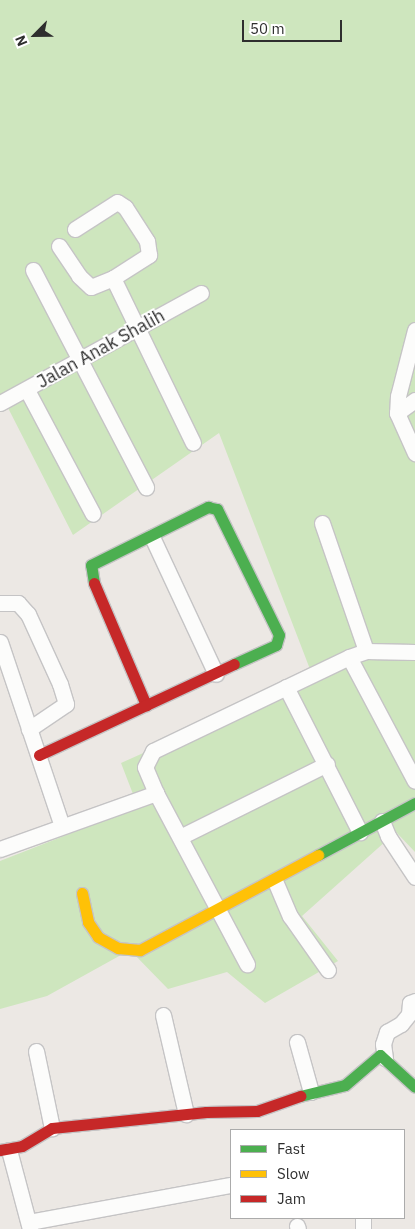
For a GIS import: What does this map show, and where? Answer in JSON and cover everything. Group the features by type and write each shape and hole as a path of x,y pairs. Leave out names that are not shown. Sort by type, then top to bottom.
{"street":[{"path":"59,246 88,286 113,278 149,255 150,250 125,207 117,202 75,229"},
{"path":"34,270 146,487"},
{"path":"113,278 193,443"},
{"name":"Jalan Anak Shalih","path":"1,401 27,390 80,358 137,330 201,293"},
{"path":"415,330 411,376 398,396 397,413 415,453"},
{"path":"27,390 92,514"},
{"path":"397,413 415,400"},
{"path":"39,755 276,645 279,635 217,509 208,507 152,537 91,565 90,574 146,705"},
{"path":"322,523 366,651"},
{"path":"152,537 216,674"},
{"path":"0,603 18,603 28,614 60,684 66,704 29,729"},
{"path":"0,642 62,826"},
{"path":"247,964 156,793 145,767 153,752 349,657 366,651 415,652"},
{"path":"349,657 415,781"},
{"path":"286,687 327,764 360,832"},
{"path":"180,837 327,764"},
{"path":"0,849 156,793"},
{"path":"82,893 84,911 98,937 118,948 140,950 275,881 415,803"},
{"path":"382,821 388,836 415,877"},
{"path":"275,881 290,916 328,970"},
{"path":"385,1058 383,1044 387,1032 401,1024 409,1014 410,1003 415,1000"},
{"path":"163,1015 186,1114"},
{"path":"297,1042 311,1092"},
{"path":"36,1051 52,1128"},
{"path":"230,1185 30,1226 4,1150 22,1146 52,1128 186,1114 257,1112 311,1092 345,1085 372,1058 380,1055 415,1087"}],"green space":[{"path":"0,0 415,0 415,852 396,832 302,916 338,961 265,1003 227,972 168,989 130,950 47,996 0,1009 0,861 138,807 121,763 313,677 219,433 73,535 6,404 0,405"}],"traffic: fast":[{"path":"94,583 91,565 208,507 217,509 279,635 276,645 234,664"},
{"path":"318,855 415,803"},
{"path":"300,1096 345,1085 380,1055 415,1087"}],"traffic: slow":[{"path":"82,893 88,922 98,937 118,948 140,950 318,855"}],"traffic: jam":[{"path":"94,583 146,705"},
{"path":"39,755 234,664"},
{"path":"0,1150 22,1146 52,1128 206,1112 257,1111 300,1096"}]}
